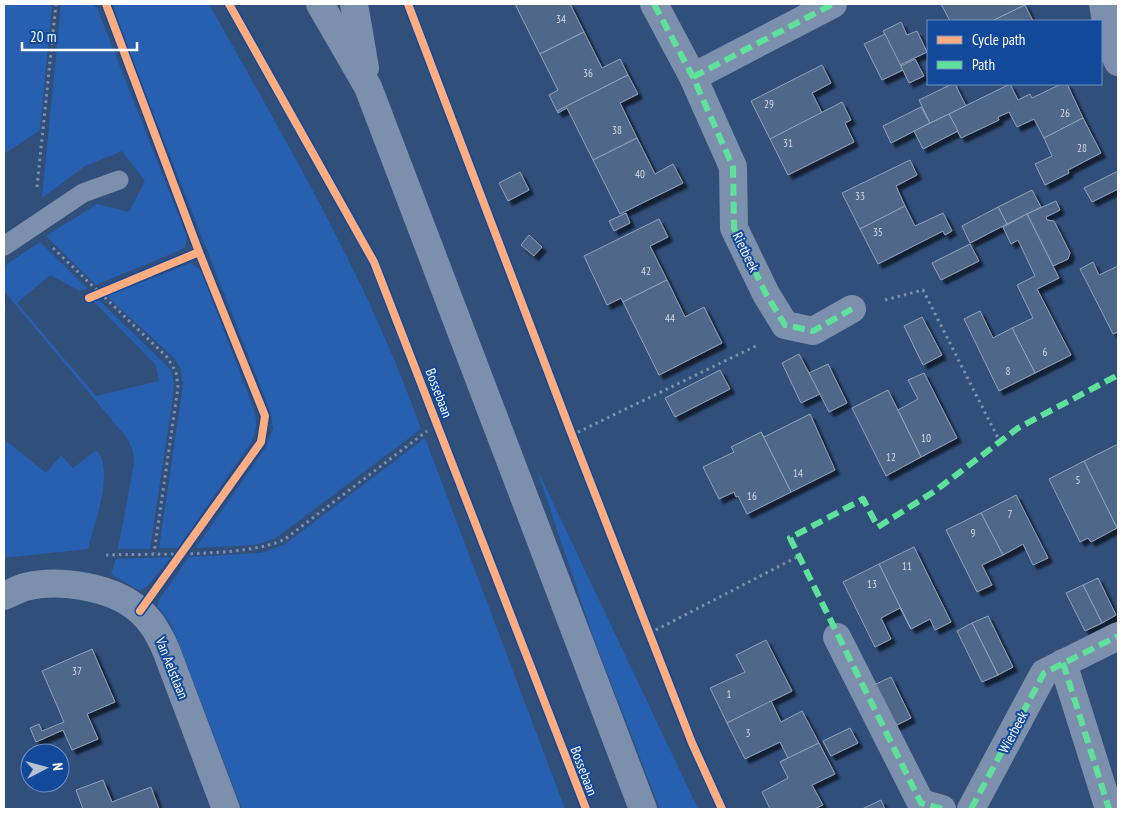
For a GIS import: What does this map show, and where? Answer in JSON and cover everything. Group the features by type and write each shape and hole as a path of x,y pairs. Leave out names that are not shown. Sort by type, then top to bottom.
{"street":[{"path":"320,4 368,87 642,809"},
{"path":"354,4 368,87"},
{"name":"Rietbeek","path":"654,4 693,77 733,167 734,228 766,294 785,325 794,327"},
{"path":"693,77 833,4"},
{"path":"1103,4 1110,45 1118,62"},
{"path":"794,327 813,331 852,308"},
{"name":"Van Aelstlaan","path":"4,596 25,587 41,584 84,586 112,595 140,611 158,633 166,650 226,809"},
{"name":"Wierbeek","path":"971,809 1044,674 1118,636"},
{"path":"838,637 921,804 942,809"},
{"path":"1063,663 1109,809"}],"lane":[{"path":"4,246 83,193 119,180"}],"path":[{"path":"56,4 33,226 60,257 173,363 178,378 154,553 245,550 276,544 426,431"},
{"path":"89,298 108,289"},
{"path":"852,308 923,290 1000,442"},
{"path":"572,435 794,327"},
{"path":"568,426 575,444"},
{"path":"177,560 188,544"},
{"path":"650,633 799,556"},
{"path":"647,624 654,642"}],"shaded area":[{"path":"4,4 52,4 40,130 4,154"},
{"path":"61,4 92,4 97,8 187,237 185,248 96,285 46,236 97,204 129,212 145,181 122,151 85,166 42,198"},
{"path":"113,4 209,4 296,160 351,265 400,373 421,429 276,538 255,545 196,548 266,447 273,429 271,413 125,41"},
{"path":"40,242 87,288 80,291 50,275 17,303 96,396 159,381 156,365 94,302 99,300 171,370 174,382 173,397 150,549 118,549 134,464 133,451 127,438 4,291 4,266"},
{"path":"191,263 201,271 253,407 256,430 249,445 178,548 159,548 183,385 181,370 175,359 107,296"},
{"path":"425,438 565,809 242,809 171,624 157,606 159,600 189,557 261,553 284,545"},
{"path":"4,439 46,473 61,455 73,468 95,451 98,452 104,473 103,486 88,549 4,558"},
{"path":"536,467 698,809 660,809 594,639"},
{"path":"171,557 149,584 140,591 111,574 116,559"}],"building":[{"path":"515,4 570,4 584,32 540,54"},
{"path":"941,4 1025,5 994,20 949,20"},
{"path":"1025,5 1032,20 994,20"},
{"path":"901,22 907,35 917,31 927,52 900,65 883,31"},
{"path":"584,32 602,68 620,59 628,75 557,111 549,95 558,90 540,54"},
{"path":"885,34 903,70 882,80 864,44"},
{"path":"915,59 924,76 909,83 901,66"},
{"path":"822,65 831,83 812,93 822,113 770,139 751,101"},
{"path":"628,75 638,94 620,103 637,138 593,160 567,108 558,113 557,111"},
{"path":"950,85 956,85 966,106 930,123 919,100"},
{"path":"1008,85 1010,85 1018,100 1030,94 1032,98 1059,85 1067,85 1083,118 1044,138 1034,119 1017,127 1009,112 998,117 999,120 961,138 949,114"},
{"path":"842,102 851,120 845,123 854,142 788,175 770,139"},
{"path":"921,107 930,123 891,143 883,126"},
{"path":"949,114 958,131 923,149 914,131"},
{"path":"1083,118 1101,153 1068,170 1069,173 1045,185 1035,164 1052,156 1044,138"},
{"path":"637,138 655,174 673,164 683,183 620,214 593,160"},
{"path":"910,160 917,175 896,186 905,206 860,229 842,193"},
{"path":"1118,171 1118,189 1092,202 1084,188"},
{"path":"520,172 529,190 508,201 499,183"},
{"path":"1032,190 1041,207 1007,224 998,207"},
{"path":"1056,201 1060,210 1046,217 1047,220 1054,221 1070,253 1068,259 1053,266 1027,214"},
{"path":"905,206 915,226 943,213 952,231 945,235 943,231 878,264 860,229"},
{"path":"998,207 1007,224 970,243 962,226"},
{"path":"626,213 630,223 614,231 609,221"},
{"path":"1027,214 1059,278 1037,289 1071,355 1035,373 1012,328 1033,318 1017,285 1035,276 1018,240 1011,244 1003,227"},
{"path":"659,219 668,237 650,246 667,280 623,302 621,298 607,305 584,256"},
{"path":"529,235 542,247 534,256 521,245"},
{"path":"970,244 979,261 941,280 932,263"},
{"path":"1093,262 1099,275 1118,266 1118,332 1113,334 1080,269"},
{"path":"667,280 685,317 704,307 722,343 659,375 623,302"},
{"path":"980,311 993,338 1012,328 1035,373 999,391 964,319"},
{"path":"922,317 942,355 923,365 904,326"},
{"path":"799,354 820,394 801,403 782,363"},
{"path":"828,364 847,403 829,412 809,373"},
{"path":"720,370 730,389 675,417 665,398"},
{"path":"924,373 957,438 921,457 898,410 918,399 908,380"},
{"path":"888,390 921,457 886,476 852,408"},
{"path":"810,414 835,470 791,492 761,432 764,437"},
{"path":"761,432 791,492 747,514 734,492 719,499 703,467 734,452 731,447"},
{"path":"1118,444 1118,528 1117,528 1084,461"},
{"path":"1084,461 1117,528 1091,542 1088,538 1080,542 1049,479"},
{"path":"1016,495 1048,558 1033,565 1023,544 1003,555 981,513"},
{"path":"981,513 1003,555 982,565 992,585 977,592 946,530"},
{"path":"914,547 951,622 935,630 930,619 911,629 879,564"},
{"path":"879,564 911,629 900,608 881,618 891,639 875,647 843,582"},
{"path":"1098,578 1116,615 1102,623 1083,585"},
{"path":"1083,585 1102,623 1085,631 1066,593"},
{"path":"988,616 1013,667 998,675 972,623"},
{"path":"972,623 998,675 982,682 957,631"},
{"path":"766,640 792,691 727,723 710,688 745,672 736,655"},
{"path":"92,649 115,702 87,714 98,739 72,750 63,730 36,742 30,728 39,724 42,731 64,722 42,671"},
{"path":"891,677 911,718 895,726 874,685"},
{"path":"771,701 781,722 802,711 819,743 780,762 788,758 780,742 745,759 727,723"},
{"path":"850,728 858,743 831,756 823,741"},
{"path":"819,743 835,774 812,785 823,805 814,809 770,809 762,792 788,778 780,762"},
{"path":"103,780 112,802 151,787 159,809 83,809 76,790"},
{"path":"881,800 885,809 862,809"}],"marked path":[{"path":"654,4 693,77 733,167 734,228 766,294 785,325 813,331 852,309"},
{"path":"693,77 833,4"},
{"path":"942,809 921,803 790,538 863,499 878,527 935,491 1018,428 1118,375"},
{"path":"971,809 1044,673 1118,636"},
{"path":"1063,663 1109,809"}],"cycle path":[{"path":"106,4 199,252 265,416 261,442 140,611"},
{"name":"Bossebaan","path":"229,4 374,262 586,809"},
{"path":"408,4 572,435 692,743 722,809"},
{"path":"89,298 199,252"}]}
